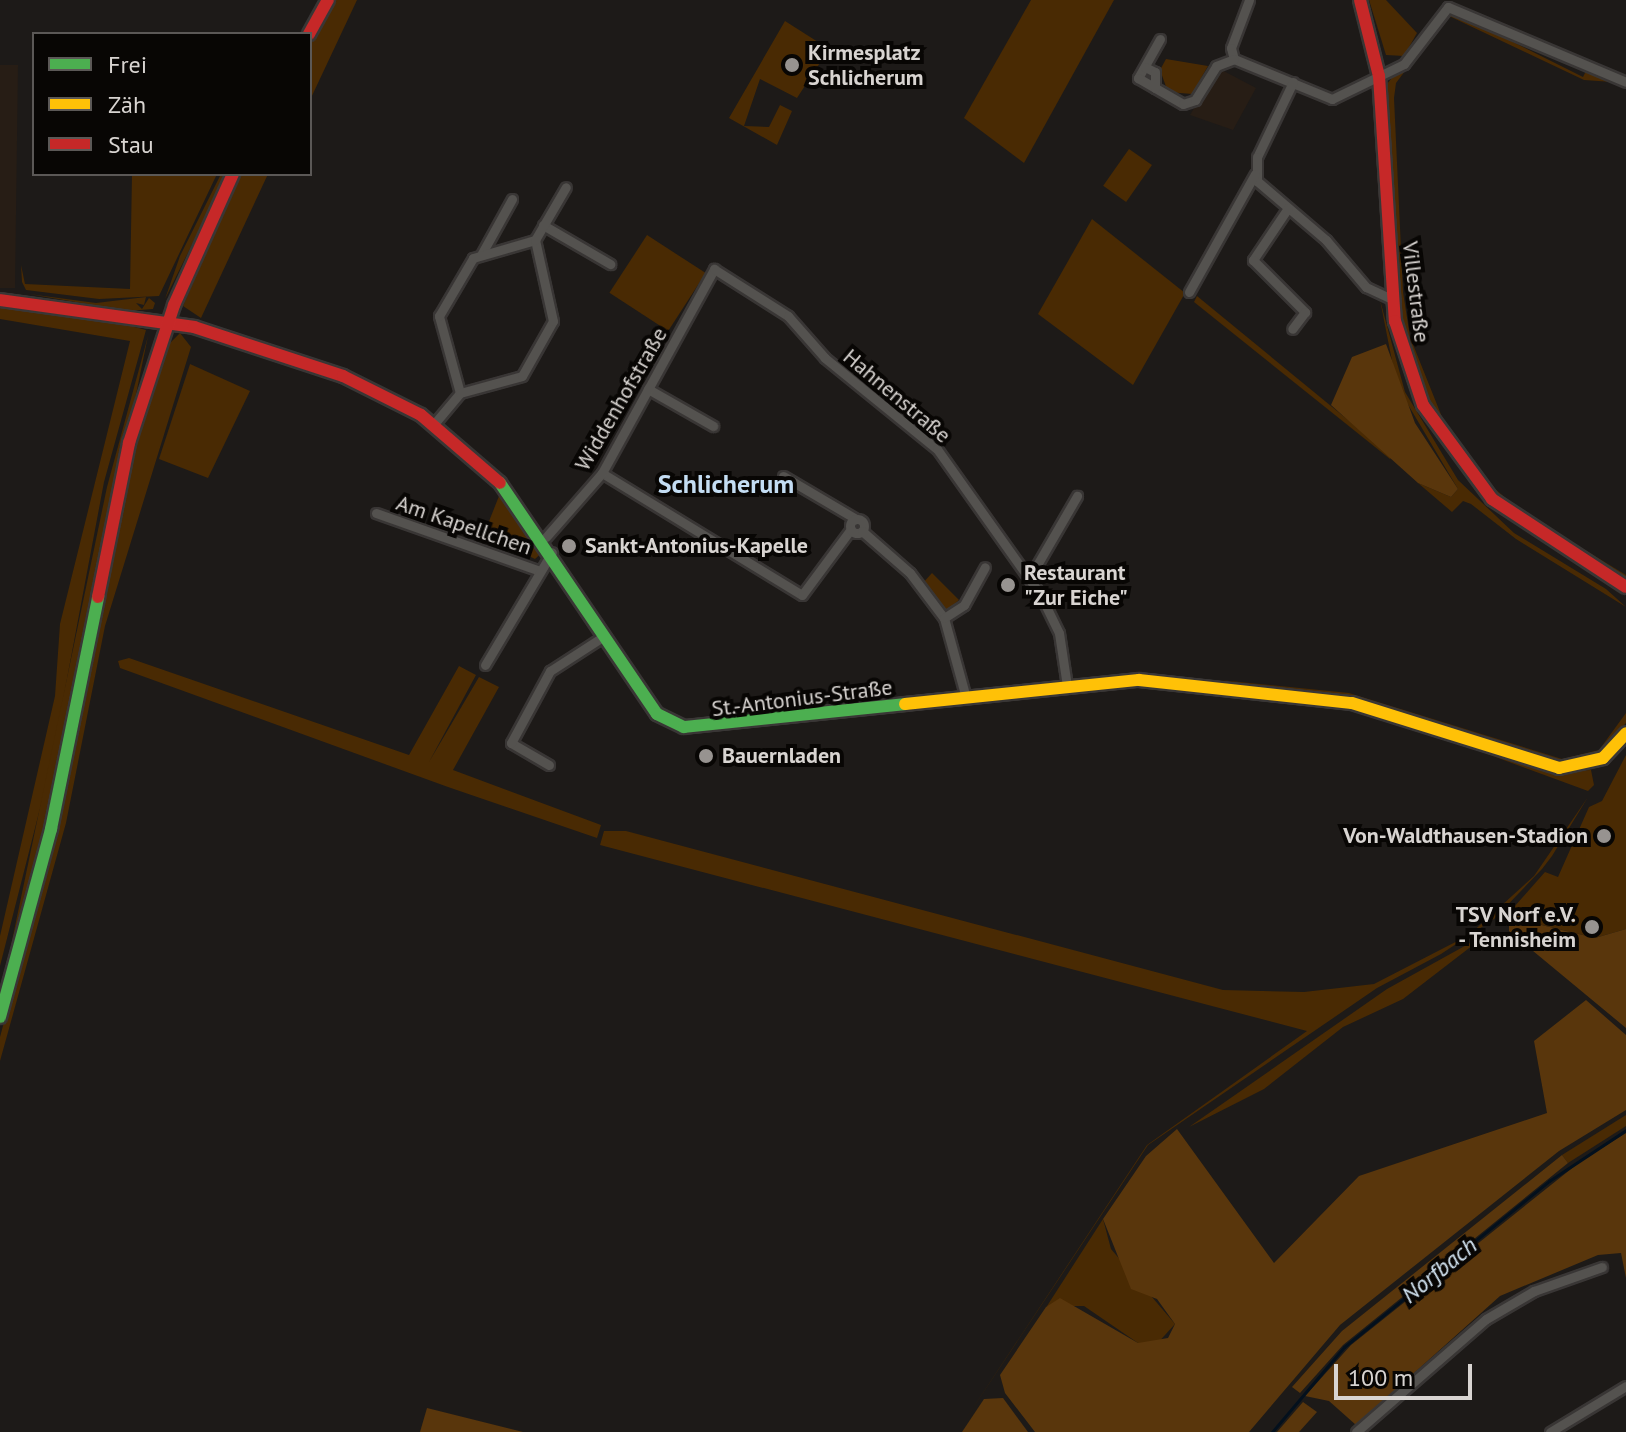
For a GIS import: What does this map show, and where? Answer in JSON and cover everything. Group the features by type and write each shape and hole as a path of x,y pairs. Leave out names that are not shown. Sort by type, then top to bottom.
{"street":[{"path":"310,32 328,0"},
{"name":"Villestraße","path":"1360,0 1379,76 1392,299 1417,392 1465,470 1523,525 1626,587"},
{"path":"1234,59 1247,1"},
{"path":"1160,39 1138,78 1189,104 1214,68 1234,59 1340,100 1404,64 1439,14 1452,7 1626,82"},
{"path":"1189,292 1255,174 1293,82"},
{"path":"1255,174 1366,287 1392,299"},
{"path":"0,1017 54,818 119,482 168,323 232,176"},
{"path":"434,424 460,393 521,377 553,321 535,240 566,187"},
{"path":"481,255 512,199"},
{"path":"1288,208 1253,260 1305,312 1292,329"},
{"path":"543,225 610,264"},
{"path":"460,393 437,321 469,262 481,255 535,240"},
{"name":"Widdenhofstraße","path":"546,537 602,473 714,269"},
{"name":"Hahnenstraße","path":"714,269 788,316 825,358 937,449 1030,577 1059,633 1067,686"},
{"name":"St.-Antonius-Straße","path":"0,300 204,330 353,380 434,424 496,476 546,537 646,704 693,729 1139,680 1233,687 1368,707 1554,767 1593,762 1626,733"},
{"path":"648,389 713,426"},
{"path":"602,473 802,595 853,524"},
{"path":"783,476 853,524 910,573 944,618 966,698"},
{"path":"1030,577 1077,496"},
{"name":"Am Kapellchen","path":"376,513 540,571"},
{"name":"Am Kapellchen","path":"485,665 554,550"},
{"path":"944,618 964,605 985,567"},
{"path":"549,765 511,743 550,671 604,636"},
{"path":"1356,1432 1486,1319 1534,1291 1602,1267"},
{"path":"1550,1432 1626,1386"}],"shaded area":[{"path":"335,0 357,0 312,96 312,40"},
{"path":"1031,0 1114,0 1024,163 964,118"},
{"path":"1369,0 1386,0 1417,33 1404,56 1386,55"},
{"path":"1449,10 1583,77 1587,69 1626,83 1584,80 1447,15 1396,83 1394,98 1403,292 1410,337 1442,417 1485,480 1518,509 1626,575 1626,580 1538,530 1482,483 1436,420 1407,349 1395,280 1386,85"},
{"path":"785,21 829,49 797,98 760,79 744,126 769,127 780,105 792,111 777,145 729,118"},
{"path":"1166,59 1208,66 1192,94 1168,92 1160,70"},
{"path":"0,65 18,65 15,288 0,288"},
{"path":"1218,68 1256,88 1233,130 1190,115"},
{"path":"1129,149 1152,165 1126,202 1103,186"},
{"path":"132,176 216,176 159,296 99,299 26,290 21,265 25,284 130,289"},
{"path":"220,176 226,176 165,299 180,256"},
{"path":"239,176 267,176 201,318 183,306"},
{"path":"1092,219 1185,293 1133,385 1038,314"},
{"path":"647,235 706,273 668,331 609,293"},
{"path":"29,294 96,303 146,297 144,305 136,303 142,309 149,298 155,303 153,309 127,311"},
{"path":"1197,296 1392,456 1390,459 1194,302"},
{"path":"1380,300 1405,392 1458,480 1514,533 1606,589 1626,607 1516,539 1471,504 1463,501 1452,512 1418,483 1451,497 1458,489 1397,386"},
{"path":"0,305 73,311 146,330 104,482 50,769 0,966 0,936 55,696 60,624 130,341 0,319"},
{"path":"180,333 191,347 105,626 66,823 0,1061 0,1037 67,787 133,452 169,344"},
{"path":"148,336 55,788 0,998 107,487"},
{"path":"1386,344 1415,423 1458,489 1451,497 1418,483 1331,405 1352,357"},
{"path":"190,364 250,391 208,478 159,459"},
{"path":"501,491 546,549 535,559 484,534"},
{"path":"932,573 959,600 944,614 922,584"},
{"path":"129,658 409,755 459,666 476,675 429,762 479,677 499,687 453,770 601,825 597,838 120,668 118,661"},
{"path":"1220,680 1349,693 1562,759 1599,750 1626,713 1626,723 1598,754 1557,763 1368,702"},
{"path":"1471,748 1551,772 1591,770 1594,785 1588,791"},
{"name":"Von-Waldthausen-Stadion","path":"1626,755 1626,929 1595,938 1506,916 1545,872 1558,877 1589,807 1602,801"},
{"path":"1588,797 1542,869 1494,919 1441,954 1377,988 1148,1145 957,1432 1147,1145 1307,1031 600,845 604,831 626,831 1223,990 1304,992 1374,984 1469,935 1534,876"},
{"path":"1509,917 1595,938 1626,929 1626,1028 1509,931"},
{"path":"1490,932 1403,999 1343,1027 1264,1089 1189,1127 1387,989"},
{"path":"1586,1000 1626,1035 1626,1110 1559,1151 1340,1325 1249,1432 1035,1432 1005,1393 1000,1375 1046,1307 1060,1298 1138,1343 1168,1338 1175,1324 1157,1299 1131,1289 1103,1219 1146,1156 1177,1129 1274,1263 1359,1176 1547,1113 1534,1041"},
{"path":"1626,1115 1626,1126 1568,1163 1562,1155"},
{"path":"1626,1133 1626,1278 1621,1253 1598,1255 1500,1296 1356,1425 1329,1401 1305,1396 1351,1345 1581,1161"},
{"path":"1562,1155 1568,1163 1343,1345 1300,1393 1292,1387 1342,1331"},
{"path":"1103,1219 1111,1249 1175,1324 1155,1346 1138,1343 1084,1306 1047,1306"},
{"path":"1003,1398 1028,1432 962,1432 984,1399"},
{"path":"1303,1402 1317,1412 1299,1432 1277,1432"},
{"path":"427,1408 523,1432 420,1432"}],"waterway":[{"name":"Norfbach","path":"1272,1432 1344,1347 1549,1181 1626,1130"}],"traffic: fast":[{"path":"500,483 657,714 684,727 905,704"},
{"path":"0,1017 51,829 98,597"}],"traffic: slow":[{"path":"905,704 1139,680 1352,703 1559,768 1603,758 1626,733"}],"traffic: jam":[{"path":"310,32 328,0"},
{"path":"1360,0 1379,76 1395,321 1423,405 1492,499 1626,587"},
{"path":"98,597 129,443 174,305 232,176"},
{"path":"0,300 194,327 343,376 421,415 500,483"}],"place":[{"name":"Kirmesplatz Schlicherum","path":"792,65"},
{"name":"Sankt-Antonius-Kapelle","path":"569,546"},
{"name":"Restaurant \"Zur Eiche\"","path":"1008,585"},
{"name":"Bauernladen","path":"706,756"},
{"name":"Von-Waldthausen-Stadion","path":"1604,836"},
{"name":"TSV Norf e.V. - Tennisheim","path":"1592,927"}],"district":[{"name":"Schlicherum","path":"726,484"}]}
